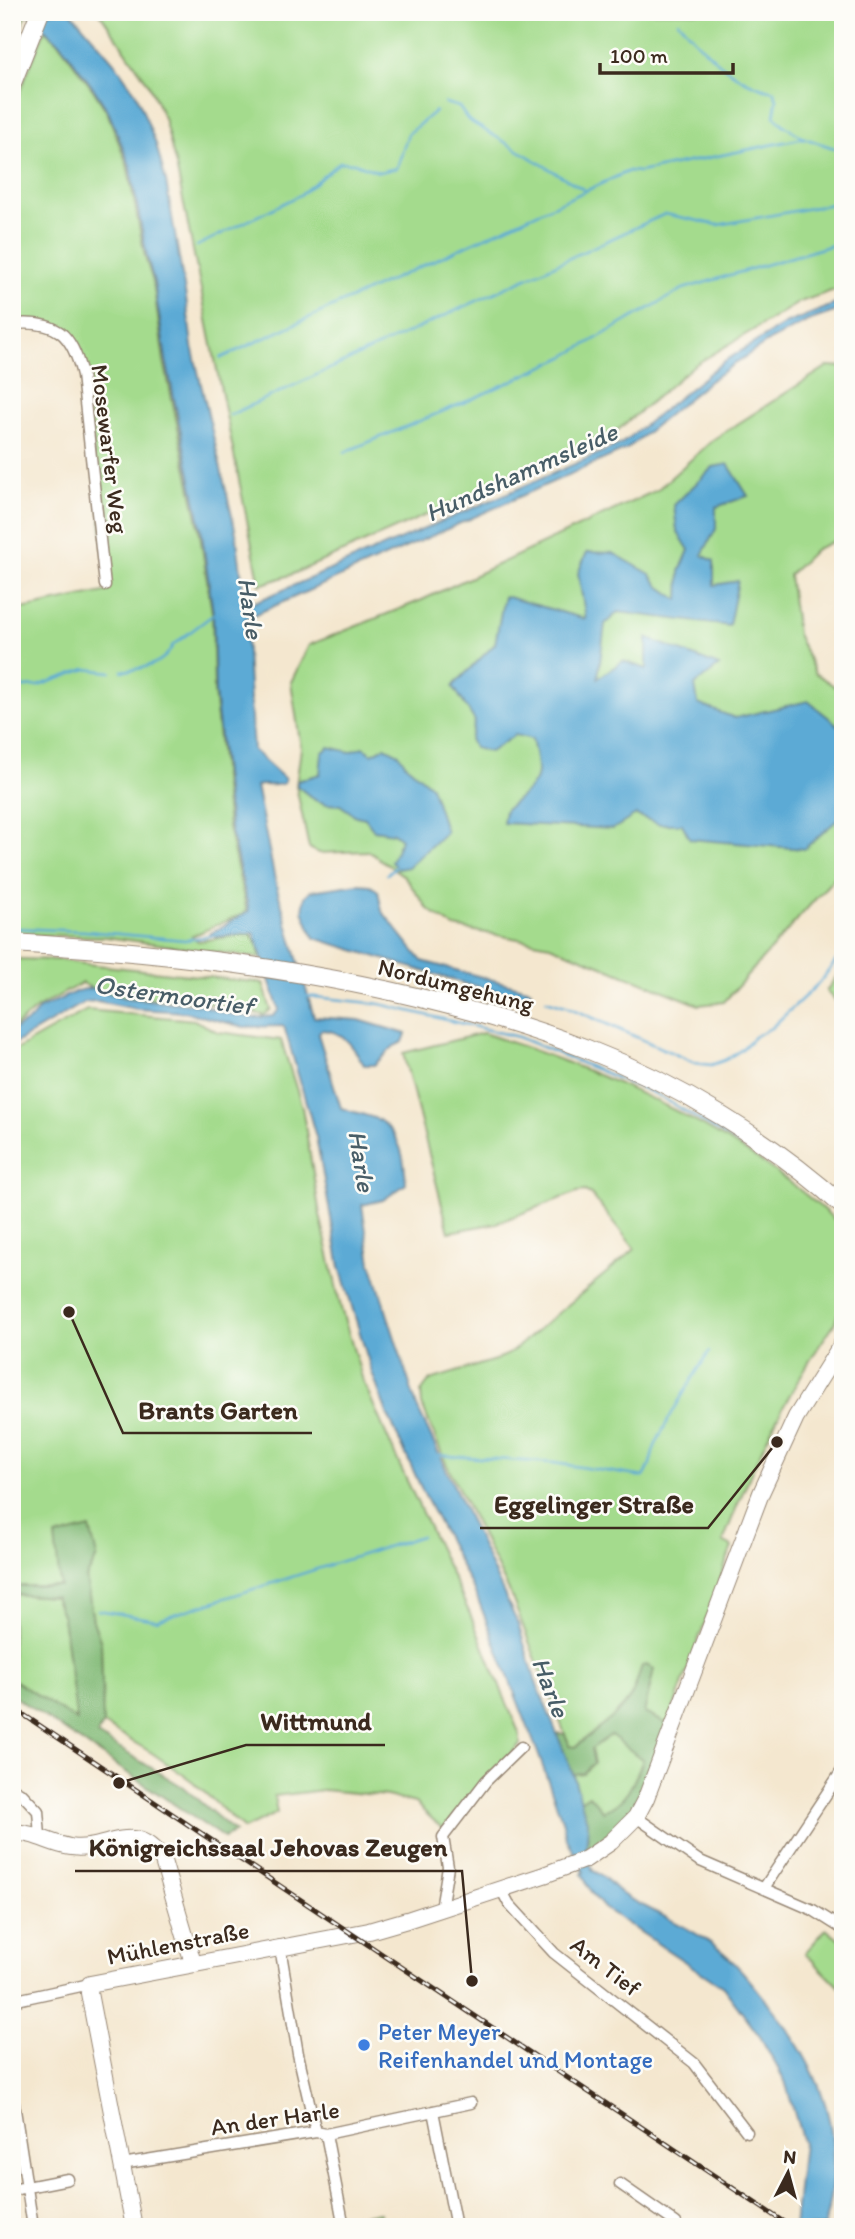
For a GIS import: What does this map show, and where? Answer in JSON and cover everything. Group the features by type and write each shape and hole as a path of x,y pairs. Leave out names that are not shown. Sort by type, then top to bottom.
{"main road":[{"path":"12,83 40,12"},
{"name":"Nordumgehung","path":"12,943 127,951 311,976 485,1015 590,1050 695,1101 796,1167 843,1206"}],"street":[{"name":"Mosewarfer Weg","path":"12,324 52,328 67,337 74,347 82,375 105,585"},
{"name":"Mühlenstraße","path":"12,2001 388,1926 569,1866 611,1842 636,1817 646,1798 670,1740 743,1538 783,1443 815,1384 843,1342"},
{"path":"441,1909 448,1867 443,1836 486,1782 521,1746"},
{"path":"764,1888 843,1769"},
{"path":"12,1788 22,1794 38,1811 40,1836"},
{"path":"636,1817 698,1860 813,1910 843,1929"},
{"path":"12,1832 40,1836 72,1847 139,1839 146,1842 163,1861 193,1963"},
{"name":"Am Tief","path":"501,1889 509,1904 554,1953 694,2063 747,2132"},
{"path":"280,1947 298,2054 344,2227"},
{"path":"90,1984 89,1993 134,2227"},
{"path":"12,2090 33,2227"},
{"name":"An der Harle","path":"122,2164 321,2133 471,2103"},
{"path":"433,2111 456,2227"},
{"path":"12,2190 68,2179"},
{"path":"620,2184 676,2223 674,2227"}],"green space":[{"path":"12,12 27,13 12,51"},
{"path":"99,12 843,12 843,287 800,302 693,366 618,430 293,574 260,585 177,170 164,118 148,83"},
{"path":"45,30 60,45 107,112 127,164 145,257 153,282 164,361 199,528 212,613 214,692 228,827 247,912 192,936 198,941 251,934 258,946 260,958 106,937 12,934 12,611 109,591 85,377 70,335 12,322 12,110"},
{"path":"828,366 843,367 843,537 816,549 789,575 797,634 815,673 843,692 843,868 724,1002 699,1005 550,945 454,927 428,909 404,876 368,851 319,853 309,848 296,786 301,748 291,682 309,645 422,600 657,490 714,439"},
{"path":"12,959 61,960 263,983 271,1010 264,1015 195,1001 107,993 82,983 37,1008 12,1029"},
{"path":"843,968 843,1009 826,991"},
{"path":"87,1010 194,1020 218,1032 281,1040 302,1107 320,1215 341,1308 363,1381 470,1614 520,1735 520,1744 443,1829 415,1803 387,1796 323,1790 274,1796 277,1813 244,1829 192,1781 103,1724 101,1643 93,1621 86,1578 97,1557 61,1587 12,1586 12,1052"},
{"path":"483,1033 580,1068 674,1110 763,1163 804,1193 843,1227 843,1304 834,1324 785,1404 745,1486 723,1542 732,1547 668,1724 644,1713 654,1670 642,1666 634,1691 625,1705 576,1747 570,1747 510,1593 444,1459 422,1405 421,1392 430,1380 509,1354 635,1249 591,1194 585,1191 497,1223 449,1232 403,1053"},
{"path":"90,1528 97,1557 86,1578 93,1621 101,1643 103,1724 97,1735 183,1787 235,1832 224,1838 12,1695 12,1679 77,1721 63,1617 55,1597 12,1594 12,1586 60,1586 55,1537"},
{"path":"12,1594 54,1597 63,1617 77,1722 12,1679"},
{"path":"642,1666 654,1669 644,1713 668,1724 644,1790 626,1822 586,1851 588,1838 580,1801 589,1795 603,1811 618,1803 629,1791 643,1760 611,1735 591,1749 594,1763 583,1773 573,1774 555,1733 565,1734 570,1746 576,1747 625,1705 634,1691"},
{"path":"611,1734 643,1760 624,1797 603,1812 589,1795 580,1801 573,1774 583,1773 590,1749"},
{"path":"826,1929 843,1943 843,1983 839,1987 805,1953"},
{"path":"379,2212 383,2227 349,2227 347,2219"}],"water":[{"name":"Harle","path":"26,12 71,12 115,63 136,94 156,144 166,182 192,346 236,533 245,603 260,600 621,444 723,362 785,324 843,301 843,309 808,321 737,362 708,382 627,449 245,619 253,750 285,779 281,784 256,786 276,885 314,1017 359,1020 406,1034 403,1042 394,1046 374,1065 364,1065 352,1046 342,1037 321,1030 318,1034 341,1108 379,1120 392,1132 403,1157 406,1184 383,1200 362,1205 371,1263 417,1407 518,1624 535,1679 573,1774 588,1825 586,1851 593,1871 624,1895 691,1931 726,1954 786,2027 816,2079 826,2106 833,2163 831,2194 824,2227 794,2227 803,2142 785,2081 761,2038 723,1987 604,1908 592,1894 582,1874 584,1872 566,1837 538,1753 477,1597 424,1494 372,1373 340,1267 316,1137 284,1026 244,1027 185,1012 137,1009 97,1001 85,1002 12,1045 12,1031 31,1019 39,1009 77,991 91,988 125,998 202,1005 224,1013 254,1018 273,1016 279,1010 254,933 216,937 210,934 249,911 230,827 215,692 213,613 201,528 129,163 108,111 94,89 61,44"},
{"path":"728,464 748,496 716,507 716,529 702,555 714,561 714,585 738,581 729,626 618,612 605,624 598,678 623,661 647,669 647,638 719,666 695,685 698,704 735,718 808,701 843,729 843,815 804,849 690,839 682,824 659,824 636,815 613,829 503,823 505,810 525,793 535,780 537,765 532,739 515,735 490,752 474,748 470,739 475,721 453,686 495,644 504,596 586,619 578,573 587,552 613,553 650,574 659,586 679,600 680,571 689,550 677,531 674,505 713,467"},
{"path":"329,747 350,752 363,747 372,754 385,747 399,754 406,765 431,786 446,832 408,867 398,869 391,862 401,839 393,833 374,830 365,818 356,816 340,805 315,800 297,786 297,781 320,774 322,753"},
{"path":"358,884 370,885 378,891 382,911 422,961 531,990 529,997 466,984 314,938 303,911 305,896 311,891"}],"waterway":[{"path":"678,21 709,54 733,73 759,87 774,91 777,99 774,116 785,126 804,138 843,151"},
{"path":"445,103 459,107 468,120 583,189"},
{"path":"197,246 300,195 340,162 354,163 379,172 397,168 408,134 435,111"},
{"path":"221,358 629,171 640,172 804,138"},
{"path":"230,415 665,214 718,225 843,202"},
{"path":"345,452 564,357 683,289 843,242"},
{"path":"843,605 843,608"},
{"path":"122,671 158,661 173,645 214,614"},
{"path":"12,688 38,686 86,669 111,672"},
{"path":"387,874 398,865"},
{"path":"12,928 185,940 215,935"},
{"path":"546,1000 566,1006 695,1063 711,1065 725,1060 741,1050 755,1036 771,1028 819,983 843,952"},
{"path":"306,996 380,1004 518,1037 656,1094 754,1152"},
{"path":"434,1455 554,1463 644,1477 663,1430 709,1352"},
{"path":"98,1610 156,1620 421,1536"}],"railway":[{"path":"12,1707 791,2227"}],"place":[{"name":"Brants Garten","path":"69,1312"},
{"name":"Eggelinger Straße","path":"777,1442"},
{"name":"Wittmund","path":"119,1783"},
{"name":"Königreichssaal Jehovas Zeugen","path":"472,1981"},
{"name":"Peter Meyer Reifenhandel und Montage","path":"364,2045"}],"water label":[{"name":"Hundshammsleide","path":"521,472"},
{"name":"Ostermoortief","path":"174,995"}]}
